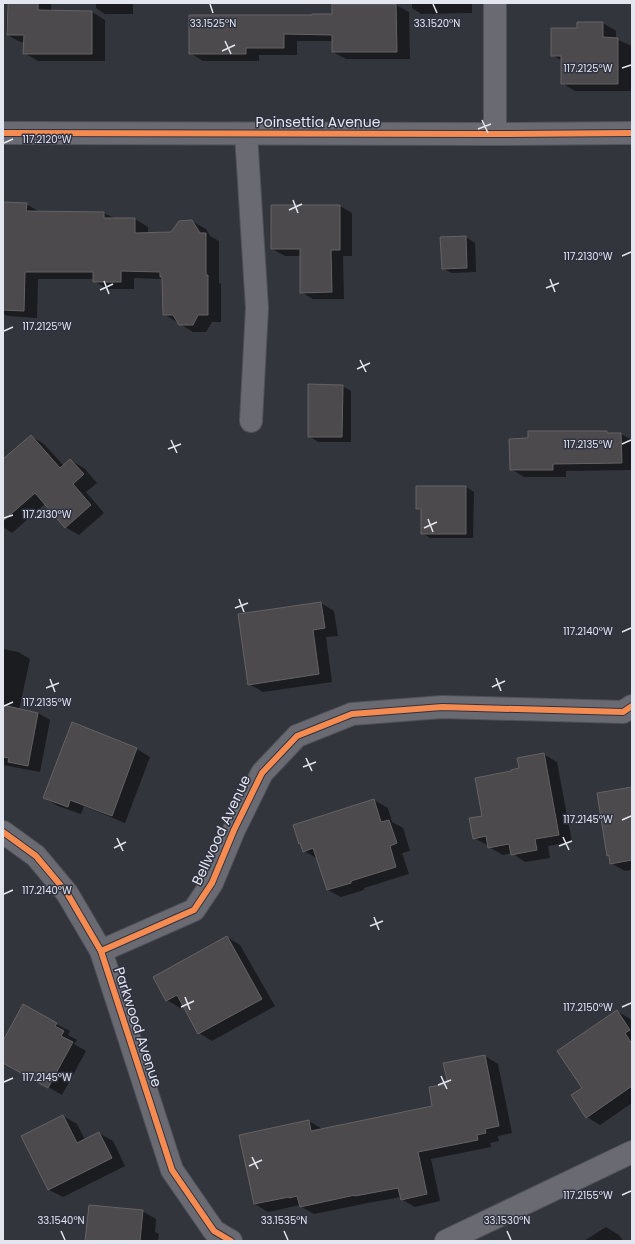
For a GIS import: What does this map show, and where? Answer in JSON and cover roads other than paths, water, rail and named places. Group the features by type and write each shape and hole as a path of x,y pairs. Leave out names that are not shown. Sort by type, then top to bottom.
{"street":[{"path":"495,3 495,134"},
{"name":"Poinsettia Avenue","path":"3,133 632,133"},
{"path":"246,134 257,308 251,421"},
{"name":"Bellwood Avenue","path":"100,951 194,910 212,883 234,830 262,773 297,736 352,714 442,707 628,709"},
{"name":"Parkwood Avenue","path":"3,832 36,856 67,893 100,951 172,1170 214,1231 231,1241"},
{"path":"446,1241 632,1152"}]}
